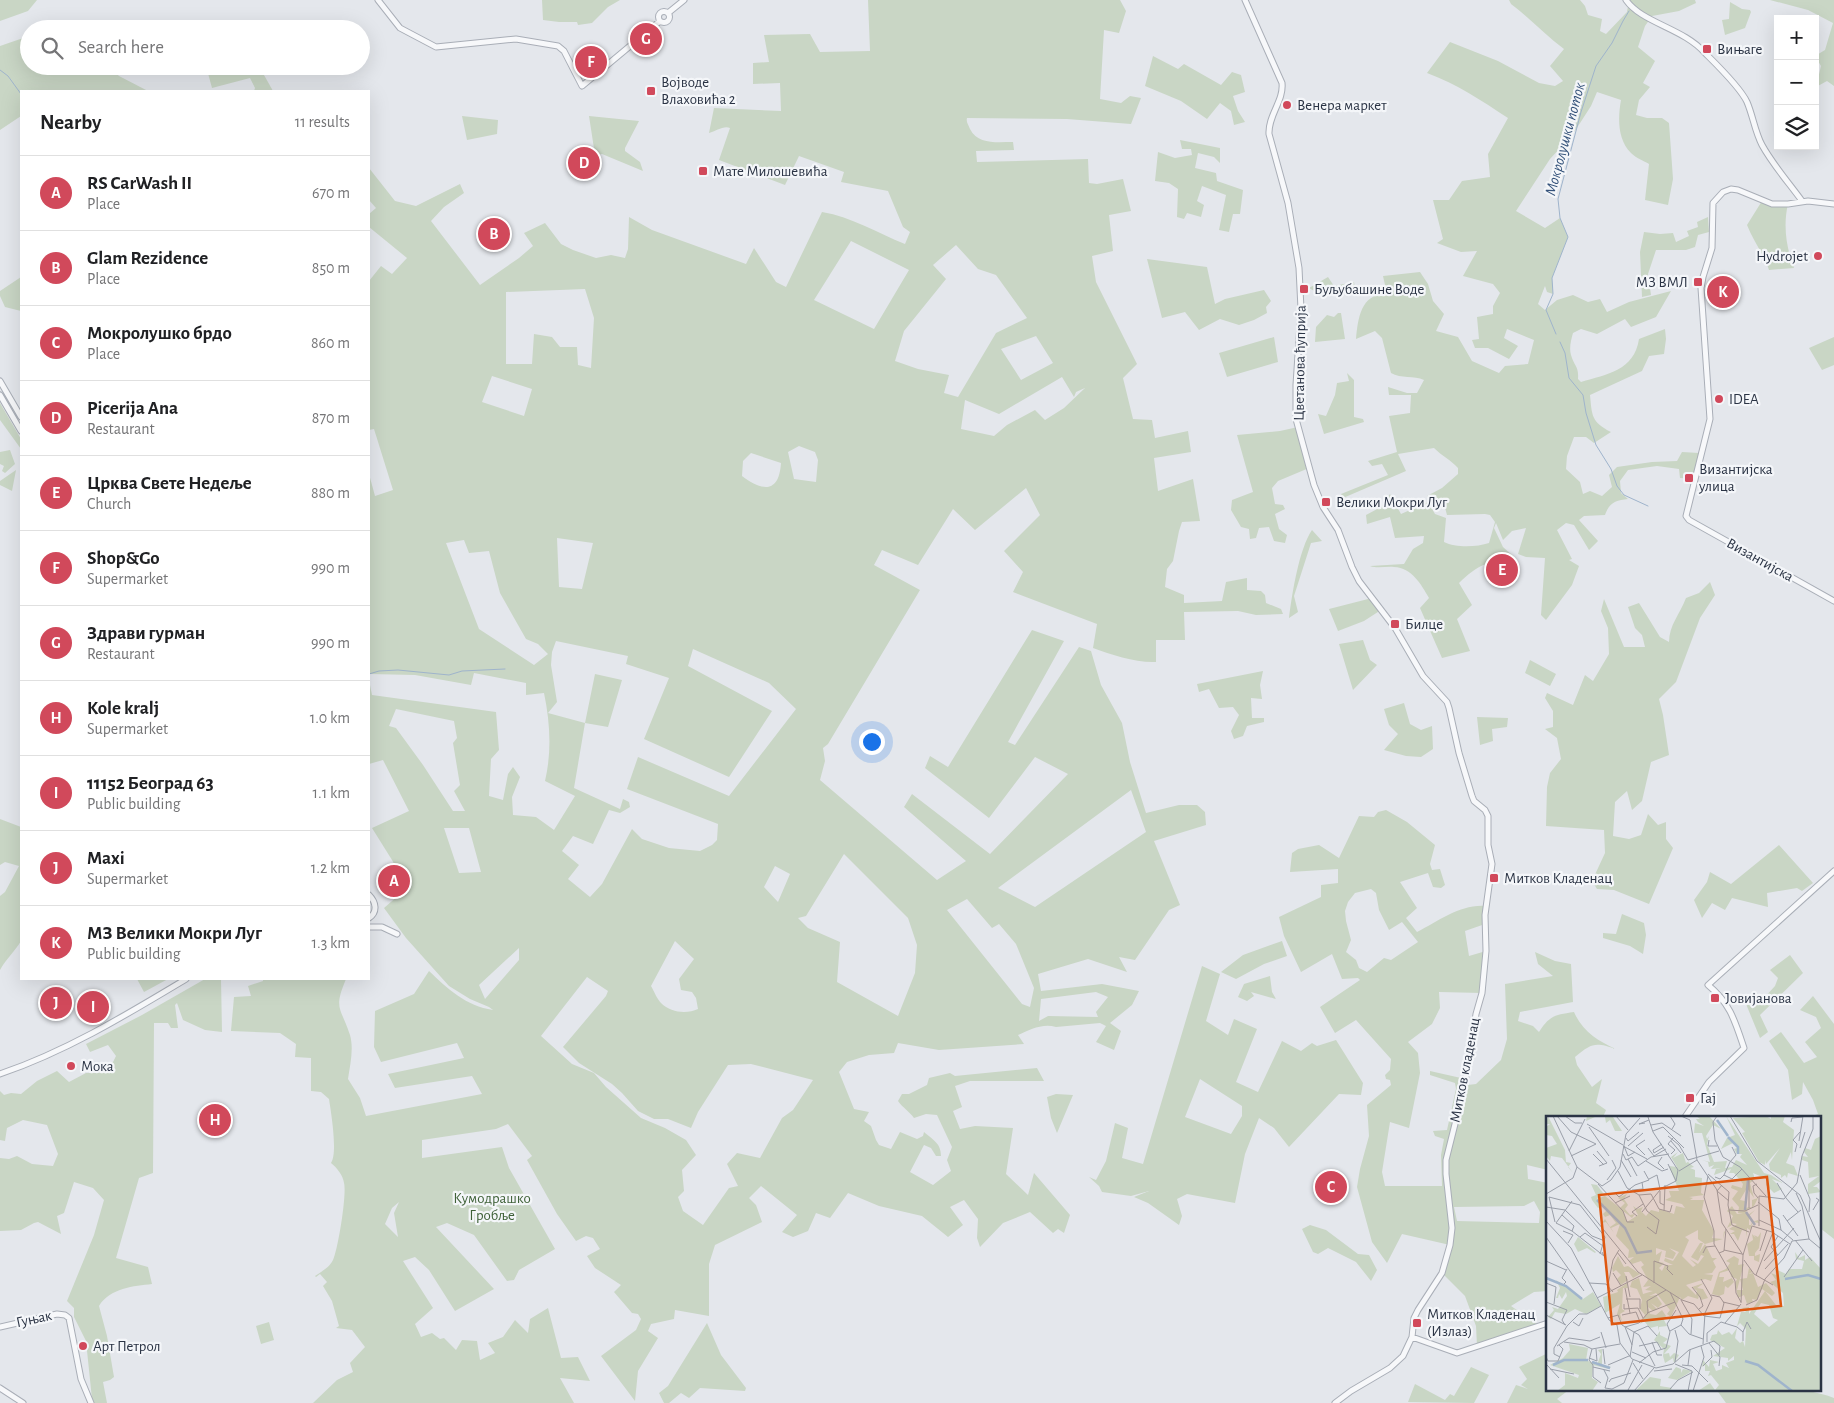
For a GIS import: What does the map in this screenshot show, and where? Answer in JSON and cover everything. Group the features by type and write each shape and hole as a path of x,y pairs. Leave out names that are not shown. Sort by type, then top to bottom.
{"street":[{"path":"378,0 400,28 436,47 447,48 516,39 558,46 564,51 582,86 660,21 668,21 668,14 684,0"},
{"name":"Цветанова ћуприја","path":"1245,0 1283,86 1281,96 1270,120 1269,134 1288,203 1300,278 1300,331 1296,410 1304,449 1318,496 1338,530 1355,575 1395,628 1423,676 1446,702 1453,720 1459,753 1472,796 1474,801 1485,810"},
{"path":"1626,0 1641,14 1682,34 1696,44 1740,92 1747,102 1762,145 1802,201 1834,204"},
{"name":"Византијска","path":"1802,201 1788,204 1772,204 1741,190 1732,189 1721,193 1714,202 1712,248 1701,288 1710,419 1687,511 1687,519 1834,601"},
{"path":"0,381 20,415"},
{"path":"0,395 20,429"},
{"name":"Митков кладенац","path":"1412,1337 1414,1320 1426,1296 1442,1273 1450,1245 1452,1228 1446,1165 1464,1088 1476,1014 1482,993 1486,952 1485,915 1492,864 1488,845 1488,818 1485,810"},
{"path":"1686,1116 1710,1082 1744,1048 1727,1004 1708,985 1834,871"},
{"path":"370,896 374,902 372,911"},
{"path":"370,927 382,927 397,934"},
{"path":"0,1074 35,1061 76,1042 184,980"},
{"name":"Гуњак","path":"0,1327 57,1314 65,1315 69,1318 72,1323 81,1379 91,1403"},
{"path":"1335,1403 1394,1365 1402,1356 1412,1337 1457,1353 1546,1324"},
{"path":"0,1388 23,1403"}],"green space":[{"path":"0,0 37,0 28,11 0,21"},
{"path":"542,0 620,0 608,7 592,23 578,25 577,22 543,20"},
{"name":"Кумодрашко Гробље","path":"868,0 1120,0 1126,11 1119,33 1104,30 1100,99 1121,103 1130,96 1141,98 1131,124 1067,119 967,118 970,129 978,138 988,142 1013,142 1014,150 976,151 977,162 1088,159 1089,183 1097,184 1123,179 1131,211 1109,215 1113,251 1092,256 1096,282 1137,364 1123,378 1133,419 1152,420 1155,438 1188,431 1191,452 1154,458 1158,491 1193,479 1200,521 1182,522 1173,561 1167,569 1165,587 1184,595 1184,603 1222,601 1226,582 1247,578 1247,590 1261,591 1265,595 1266,603 1281,609 1283,614 1256,615 1238,611 1184,612 1185,640 1156,640 1156,662 1132,660 1093,648 1097,624 1013,592 1023,572 1004,551 1040,515 1026,488 975,530 953,509 918,565 882,550 874,565 920,590 828,744 823,748 825,761 820,780 937,880 966,861 904,807 912,794 990,854 1068,774 1035,757 989,818 925,768 930,756 948,767 1032,630 1064,641 1008,742 1015,745 1079,647 1091,651 1101,685 1122,723 1130,762 1146,813 1179,805 1197,805 1205,812 1206,825 1154,841 1180,905 1169,910 1135,960 1119,957 1127,972 1088,959 1038,974 1041,991 1102,984 1139,991 1132,1005 1110,1023 1121,1031 1114,1050 1096,1042 1106,1026 1100,1023 1056,1027 1046,1026 1018,1035 1024,1044 939,1050 898,1043 894,1053 869,1055 847,1062 839,1072 854,1109 869,1112 864,1121 871,1126 879,1145 891,1149 900,1132 917,1139 923,1136 924,1132 936,1142 940,1148 941,1156 936,1156 931,1148 924,1145 910,1172 933,1185 951,1171 947,1160 952,1147 937,1115 926,1114 914,1118 898,1101 902,1094 909,1094 927,1085 929,1078 950,1073 955,1076 1037,1068 1044,1081 970,1081 955,1086 962,1107 953,1111 960,1129 975,1126 1013,1128 1006,1174 1028,1195 1034,1173 1070,1215 1064,1233 1058,1229 1053,1233 1030,1212 1003,1223 980,1247 977,1238 978,1219 964,1200 950,1207 963,1225 948,1237 922,1216 879,1206 848,1193 830,1218 816,1213 808,1231 793,1237 782,1232 797,1215 761,1186 749,1198 756,1205 762,1222 715,1245 709,1264 709,1316 675,1310 674,1319 651,1324 648,1331 658,1338 638,1371 635,1401 601,1356 636,1330 641,1319 638,1314 632,1313 614,1292 621,1285 595,1268 587,1256 600,1249 593,1238 586,1236 576,1241 557,1214 527,1160 532,1156 508,1124 496,1129 422,1140 422,1158 502,1147 509,1168 555,1249 519,1270 514,1280 507,1281 474,1235 447,1223 436,1227 494,1289 455,1311 429,1270 415,1257 403,1261 433,1308 415,1324 421,1337 432,1333 440,1339 444,1338 456,1350 462,1340 477,1341 480,1360 495,1353 488,1343 503,1337 515,1320 528,1333 530,1319 548,1308 561,1358 578,1357 590,1381 560,1378 574,1403 313,1403 337,1380 353,1372 350,1363 365,1347 352,1330 336,1328 339,1326 332,1301 323,1286 327,1282 320,1274 315,1276 333,1260 339,1234 345,1189 342,1177 331,1163 334,1142 329,1099 321,1092 311,1091 311,1058 295,1057 296,1044 280,1033 231,1031 234,997 251,996 248,986 263,980 346,980 339,1003 352,1046 348,1079 360,1098 366,1116 482,1094 472,1076 395,1088 388,1074 464,1058 457,1043 381,1062 374,1047 375,1011 414,994 429,971 450,990 466,1001 493,1010 449,986 406,938 384,908 407,888 372,828 409,811 383,760 370,764 370,685 372,695 496,712 499,750 491,759 489,796 503,800 508,774 513,767 520,777 512,797 513,815 536,817 554,830 575,796 545,781 549,759 549,737 544,693 526,695 526,683 474,673 471,685 415,675 370,674 370,478 375,496 393,490 374,429 370,430 370,280 381,266 392,274 407,258 370,228 370,213 376,208 370,201 370,169 395,201 416,206 460,184 464,193 444,207 431,221 480,285 533,246 524,233 545,223 561,244 573,250 596,258 611,255 625,258 628,249 629,217 652,230 746,264 754,248 776,282 786,287 822,212 854,221 905,244 910,232 903,227 888,191 841,182 844,172 799,156 785,185 719,160 730,128 723,128 709,133 714,108 781,111 780,83 753,84 753,63 769,62 764,35 810,34 820,52 870,51","holes":["851,241 909,270 874,329 814,300","956,245 978,269 996,275 1027,318 996,333 958,397 944,393 949,375 918,369 895,361 904,331 946,279 933,265","585,289 594,318 591,368 578,365 577,347 560,347 552,337 534,334 532,364 506,364 506,292","1036,336 1053,363 1021,380 1001,349","492,376 532,389 524,416 482,402","1062,377 1074,397 1076,392 1085,388 1064,408 1045,420 1035,410 1007,425 994,436 961,429 965,400 999,414","799,446 815,452 818,460 816,482 794,479 788,452","751,453 781,463 777,480 768,487 756,485 742,476 743,461","557,538 593,543 582,589 559,587","464,540 469,553 489,551 500,593 526,639 538,644 548,654 534,665 479,629 446,543","556,641 628,656 626,664 669,678 644,739 729,777 772,711 688,666 693,649 769,683 796,709 729,796 638,757 627,789 718,824 717,840 700,851 669,848 642,839 632,829 602,884 590,897 568,879 579,865 562,851 573,836 593,844 609,810 620,813 630,807 629,802 623,799 620,809 574,788 585,723 548,713 557,702 551,665 552,652","396,709 454,721 457,738 453,743 460,785 454,791 465,811 453,811 396,728 389,726","1131,790 1146,832 1035,907 998,888","444,828 469,828 481,872 459,873","844,854 908,918 917,945 915,973 898,1016 837,982 840,942 808,928 798,918 806,916","775,866 790,874 778,902 764,887","967,899 992,928 999,924 1016,944 1034,988 1030,1007 1022,1004 947,910","675,941 694,959 679,979 681,990 692,992 696,998 698,1009 689,1012 669,1009 660,1001 651,986","519,948 519,960 485,999 479,985","587,977 608,991 606,996 563,1047 579,1063 612,1084 638,1111 654,1119 668,1119 691,1128 698,1112 728,1065 751,1064 813,1080 793,1110 782,1118 760,1158 737,1153 727,1164 738,1186 729,1188 703,1225 683,1211 678,1197 684,1191 682,1170 696,1155 686,1140 665,1128 641,1118 606,1087 594,1073 572,1064 541,1036","1096,992 1108,997 1096,1012 1098,1017 1048,1016 1039,1021 1041,999","399,1202 394,1213 398,1237 385,1224 392,1208"]},
{"path":"1509,0 1580,0 1585,6 1588,15 1602,19 1600,31 1606,34 1627,12 1629,0 1695,0 1696,3 1679,11 1652,16 1645,26 1638,47 1655,61 1643,83 1650,87 1639,100 1636,115 1647,118 1662,118 1669,123 1673,179 1668,205 1645,200 1649,164 1633,155 1623,141 1619,121 1621,100 1597,92 1591,106 1573,134 1550,159 1516,211 1545,228 1560,218 1568,237 1552,278 1553,294 1547,292 1545,286 1538,304 1545,310 1557,300 1573,295 1588,302 1600,299 1607,312 1629,302 1671,291 1656,317 1631,327 1625,319 1597,334 1581,329 1573,333 1570,352 1577,369 1578,379 1581,382 1609,373 1625,365 1636,350 1639,339 1665,329 1666,339 1664,354 1649,356 1642,371 1590,395 1591,408 1596,421 1611,432 1594,443 1586,437 1574,437 1567,456 1566,469 1580,482 1583,494 1590,491 1602,496 1612,487 1609,475 1617,467 1677,461 1682,452 1699,453 1700,461 1696,479 1680,478 1679,469 1657,466 1628,470 1620,481 1621,493 1628,499 1614,503 1605,515 1584,516 1579,520 1598,541 1589,550 1574,525 1566,523 1557,530 1572,559 1569,560 1579,566 1572,585 1546,620 1541,615 1545,558 1526,557 1518,554 1526,528 1512,531 1503,540 1496,523 1494,528 1503,547 1514,557 1484,565 1471,572 1459,583 1472,605 1457,619 1470,651 1442,658 1420,608 1429,598 1419,582 1406,570 1400,568 1370,566 1404,564 1413,549 1423,543 1424,536 1395,538 1390,517 1367,524 1366,515 1381,507 1390,494 1401,514 1428,502 1435,514 1446,518 1444,542 1460,546 1489,543 1495,522 1490,515 1485,514 1447,515 1443,500 1431,501 1427,496 1442,488 1458,474 1458,468 1434,448 1398,454 1406,471 1343,498 1341,494 1388,475 1382,464 1372,466 1368,461 1397,452 1389,416 1410,413 1411,395 1389,395 1388,387 1407,393 1417,393 1424,380 1391,373 1382,338 1375,331 1356,339 1360,315 1366,302 1378,295 1387,294 1383,276 1420,272 1428,284 1433,301 1444,314 1436,331 1458,337 1472,361 1499,373 1505,366 1528,364 1534,340 1507,329 1504,338 1518,346 1509,359 1488,348 1475,348 1472,340 1479,339 1477,317 1493,314 1493,306 1500,293 1493,284 1463,276 1477,251 1461,252 1437,243 1443,239 1433,200 1449,200 1462,181 1490,177 1488,154 1508,118 1479,99 1427,73 1450,42 1498,61 1539,83 1555,86 1563,81 1550,66 1564,49 1511,4"},
{"path":"1770,0 1834,0 1834,86 1827,81 1819,85 1821,66 1819,54 1825,50 1833,23 1808,10"},
{"path":"1730,2 1751,12 1745,28 1725,35 1722,20 1729,19"},
{"path":"20,39 20,75 118,75 146,90 20,90 20,117 0,130 0,46"},
{"path":"1153,56 1178,69 1184,64 1221,85 1232,72 1241,75 1245,92 1233,96 1238,111 1245,122 1234,125 1231,111 1220,103 1207,119 1181,101 1145,86"},
{"path":"208,75 264,75 272,90 254,90 250,78 212,88"},
{"path":"462,116 498,120 497,134 467,140"},
{"path":"589,116 639,121 625,151 640,162 643,171 602,154 595,155"},
{"path":"1180,140 1220,148 1220,163 1214,157 1198,153 1195,168 1216,173 1217,181 1243,190 1240,214 1233,214 1229,232 1219,230 1226,195 1202,186 1197,201 1204,205 1201,217 1187,213 1184,219 1177,217 1178,189 1169,183 1155,181 1158,152 1175,158 1192,155 1191,149 1182,149"},
{"path":"1762,201 1788,204 1786,236 1794,268 1769,270 1749,231 1747,225"},
{"path":"1708,217 1709,232 1698,235 1695,247 1686,250 1656,250 1648,274 1651,295 1642,297 1640,252 1644,232 1673,233 1676,242 1689,236 1687,231 1698,227 1697,222"},
{"path":"1147,259 1207,267 1215,304 1225,299 1264,290 1271,301 1266,307 1267,313 1239,325 1220,319 1199,330 1185,312 1162,318"},
{"path":"1328,277 1334,286 1354,282 1355,288 1326,293 1309,288"},
{"path":"20,278 20,311 5,307 0,291"},
{"path":"1341,313 1345,339 1315,342 1316,327 1327,315 1334,317"},
{"path":"1274,337 1278,362 1227,377 1219,353"},
{"path":"1834,337 1834,365 1822,370 1809,348"},
{"path":"1347,373 1354,380 1354,417 1363,419 1364,422 1324,434 1318,414 1326,416 1335,395 1337,383 1349,381"},
{"path":"0,403 20,437 20,448 0,420"},
{"path":"1298,427 1309,468 1278,481 1272,488 1275,504 1283,505 1285,509 1275,514 1279,529 1287,535 1285,543 1274,541 1269,527 1259,528 1256,538 1250,539 1249,529 1241,527 1231,510 1232,500 1253,492 1237,435 1280,431"},
{"path":"10,450 15,464 5,473 2,471 4,466 0,464 0,452"},
{"path":"16,470 12,491 0,485 0,481"},
{"path":"1312,530 1322,541 1311,543 1294,596 1298,612 1289,618 1294,585 1303,548"},
{"path":"1710,582 1715,595 1700,618 1676,682 1659,699 1669,755 1651,762 1642,801 1632,810 1627,791 1615,802 1613,836 1629,839 1641,835 1648,814 1658,825 1666,822 1666,839 1673,848 1649,904 1614,890 1597,889 1592,881 1605,853 1604,830 1546,826 1547,787 1550,773 1561,759 1557,738 1545,729 1553,727 1553,711 1545,698 1547,693 1573,705 1585,675 1593,681 1609,654 1608,628 1601,611 1604,599 1624,647 1645,647 1642,635 1635,628 1628,607 1639,603 1660,637 1669,642 1673,625 1686,598 1699,593"},
{"path":"1372,598 1381,610 1364,621 1338,631 1329,609"},
{"path":"1363,640 1370,660 1377,665 1353,690 1339,644"},
{"path":"1530,660 1556,674 1550,686 1525,673"},
{"path":"1263,671 1260,685 1262,699 1251,698 1252,718 1264,718 1264,722 1247,726 1243,736 1234,739 1231,731 1239,715 1233,707 1219,708 1209,689 1199,692 1197,684"},
{"path":"595,674 622,680 608,727 585,723"},
{"path":"1404,703 1410,724 1421,730 1432,726 1433,749 1421,757 1406,756 1384,750 1398,734 1389,725 1384,709"},
{"path":"1477,717 1508,718 1507,727 1492,729 1493,741 1480,745"},
{"path":"1386,810 1407,822 1435,845 1430,864 1432,870 1440,869 1445,885 1441,888 1433,887 1428,873 1400,882 1417,908 1406,918 1417,932 1459,910 1486,906 1485,924 1465,931 1469,956 1486,951 1482,993 1439,992 1440,1008 1432,1024 1408,1042 1418,1053 1420,1073 1409,1128 1390,1122 1382,1172 1385,1186 1442,1186 1441,1155 1444,1139 1435,1136 1433,1131 1447,1130 1456,1089 1455,1083 1430,1075 1430,1071 1461,1078 1468,1085 1476,1084 1501,1060 1507,1039 1505,984 1553,976 1538,964 1535,952 1555,961 1571,964 1573,1002 1520,1012 1518,1021 1533,1026 1539,1032 1550,1019 1574,1012 1581,1025 1591,1035 1616,1049 1603,1045 1594,1045 1575,1057 1577,1065 1592,1087 1602,1079 1596,1103 1606,1110 1603,1116 1546,1116 1546,1170 1527,1165 1528,1179 1546,1183 1546,1291 1534,1292 1511,1306 1540,1326 1477,1346 1476,1326 1465,1296 1442,1273 1450,1245 1402,1234 1387,1263 1372,1242 1357,1187 1369,1136 1367,1105 1391,1085 1390,1080 1386,1079 1385,1075 1390,1070 1391,1059 1356,1020 1335,1033 1320,1007 1360,980 1358,978 1342,979 1332,954 1301,972 1284,936 1279,917 1321,897 1321,885 1338,883 1338,869 1290,872 1292,853 1298,849 1319,845 1339,858 1359,816 1374,817 1378,812","holes":["1371,889 1376,893 1379,910 1389,930 1402,922 1418,942 1391,960 1384,958 1367,972 1359,968 1356,960 1346,952 1351,940 1345,911 1348,902 1355,893","1534,1201 1540,1212 1539,1223 1457,1221 1454,1207 1524,1206"]},
{"path":"0,819 20,827 20,942 0,970 0,896 5,892 19,866 5,862 0,865"},
{"path":"1779,845 1813,883 1802,891 1797,888 1767,893 1768,907 1732,898 1725,910 1712,903 1702,918 1694,900 1707,882 1710,872 1731,884"},
{"path":"1622,914 1644,923 1646,935 1643,954 1630,946 1603,938 1603,933 1616,934"},
{"path":"1282,941 1287,956 1264,964 1236,979 1221,972 1243,955"},
{"path":"1790,955 1803,973 1760,1015 1768,1032 1760,1038 1746,1004 1753,995 1763,999 1775,986 1778,978 1770,970"},
{"path":"1202,966 1220,974 1206,1021 1228,1035 1234,1019 1257,1029 1236,1082 1258,1092 1282,1041 1301,1051 1312,1043 1317,1046 1336,1040 1363,1083 1361,1095 1339,1094 1289,1147 1274,1128 1259,1118 1245,1154 1235,1203 1187,1194 1177,1199 1182,1216 1179,1225 1148,1203 1134,1197 1149,1191 1131,1196 1102,1192 1099,1186 1089,1177 1096,1180 1106,1161 1115,1123 1128,1128 1122,1158 1143,1164","holes":["1200,1079 1242,1106 1242,1116 1231,1134 1185,1117"]},
{"path":"1270,976 1272,992 1276,999 1251,992 1254,996 1247,1001 1238,997 1244,984"},
{"path":"138,980 166,980 144,992"},
{"path":"203,980 221,980 222,1032 205,1030 183,1020 177,1003 175,1005 178,1028 171,1028 168,1023 154,1023 153,1173 139,1178 116,1258 148,1267 152,1284 123,1289 109,1295 99,1306 107,1336 114,1377 103,1382 107,1403 94,1403 86,1341 74,1317 74,1308 67,1301 94,1235 104,1200 93,1188 74,1182 64,1213 57,1216 61,1234 38,1222 21,1230 0,1231 0,1158 9,1159 17,1156 32,1164 53,1166 58,1154 47,1125 23,1120 7,1128 5,1141 0,1140 0,1091 4,1095 11,1093 21,1094 37,1081 57,1071 69,1082 86,1073 95,1073 113,1062 116,1056 108,1045 90,1052 86,1044"},
{"path":"1813,996 1834,1024 1834,1239 1822,1230 1822,1116 1812,1116 1818,1114 1803,1082 1802,1094 1792,1100 1788,1070 1769,1041 1781,1032 1804,1063 1817,1057 1805,1042 1821,1028 1816,1017 1800,1010"},
{"path":"1056,1094 1073,1095 1057,1133 1051,1118 1047,1097"},
{"path":"1310,1225 1326,1230 1358,1254 1369,1255 1377,1270 1371,1281 1356,1262 1328,1248 1318,1254 1313,1252 1302,1229"},
{"path":"269,1322 274,1340 261,1344 256,1326"},
{"path":"707,1323 721,1355 746,1388 745,1391 700,1388 689,1398 681,1393 669,1403 664,1403 659,1393 668,1386"},
{"path":"1546,1354 1546,1390 1569,1390 1557,1399 1562,1403 1507,1403 1516,1385 1528,1389 1521,1385 1527,1379 1519,1367"},
{"path":"1471,1367 1489,1375 1474,1403 1408,1402 1415,1384 1445,1400 1450,1394 1454,1396"},
{"path":"1717,1390 1798,1390 1834,1398 1834,1403 1726,1403"}],"waterway":[{"name":"Мокролушки поток","path":"1556,334 1546,310 1553,294 1552,278 1568,237 1560,218 1558,199 1581,112 1596,66 1612,43 1629,11"},
{"path":"0,70 8,76 20,93"},
{"path":"1560,342 1565,353 1569,378 1583,395 1586,413 1596,445 1611,469 1617,486 1624,495 1648,506"},
{"path":"370,674 398,670 449,675 462,671 505,669"}],"place":[{"name":"Здрави гурман","path":"646,39"},
{"name":"Вињаге","path":"1707,49"},
{"name":"Shop&Go","path":"591,62"},
{"name":"Војводе Влаховића 2","path":"651,91"},
{"name":"Венера маркет","path":"1287,105"},
{"name":"Picerija Ana","path":"584,163"},
{"name":"Мате Милошевића","path":"703,171"},
{"name":"Glam Rezidence","path":"494,234"},
{"name":"Hydrojet","path":"1818,256"},
{"name":"МЗ ВМЛ","path":"1698,282"},
{"name":"Буљубашине Воде","path":"1304,289"},
{"name":"МЗ Велики Мокри Луг","path":"1723,292"},
{"name":"IDEA","path":"1719,399"},
{"name":"Византијска улица","path":"1689,478"},
{"name":"Велики Мокри Луг","path":"1326,502"},
{"name":"Црква Свете Недеље","path":"1502,570"},
{"name":"Билце","path":"1395,624"},
{"name":"Митков Кладенац","path":"1494,878"},
{"name":"RS CarWash II","path":"394,881"},
{"name":"Јовијанова","path":"1715,998"},
{"name":"Maxi","path":"56,1003"},
{"name":"11152 Београд 63","path":"93,1007"},
{"name":"Мока","path":"71,1066"},
{"name":"Гај","path":"1690,1098"},
{"name":"Kole kralj","path":"215,1120"},
{"name":"Мокролушко брдо","path":"1331,1187"},
{"name":"Митков Кладенац (Излаз)","path":"1417,1323"},
{"name":"Арт Петрол","path":"83,1346"}]}
